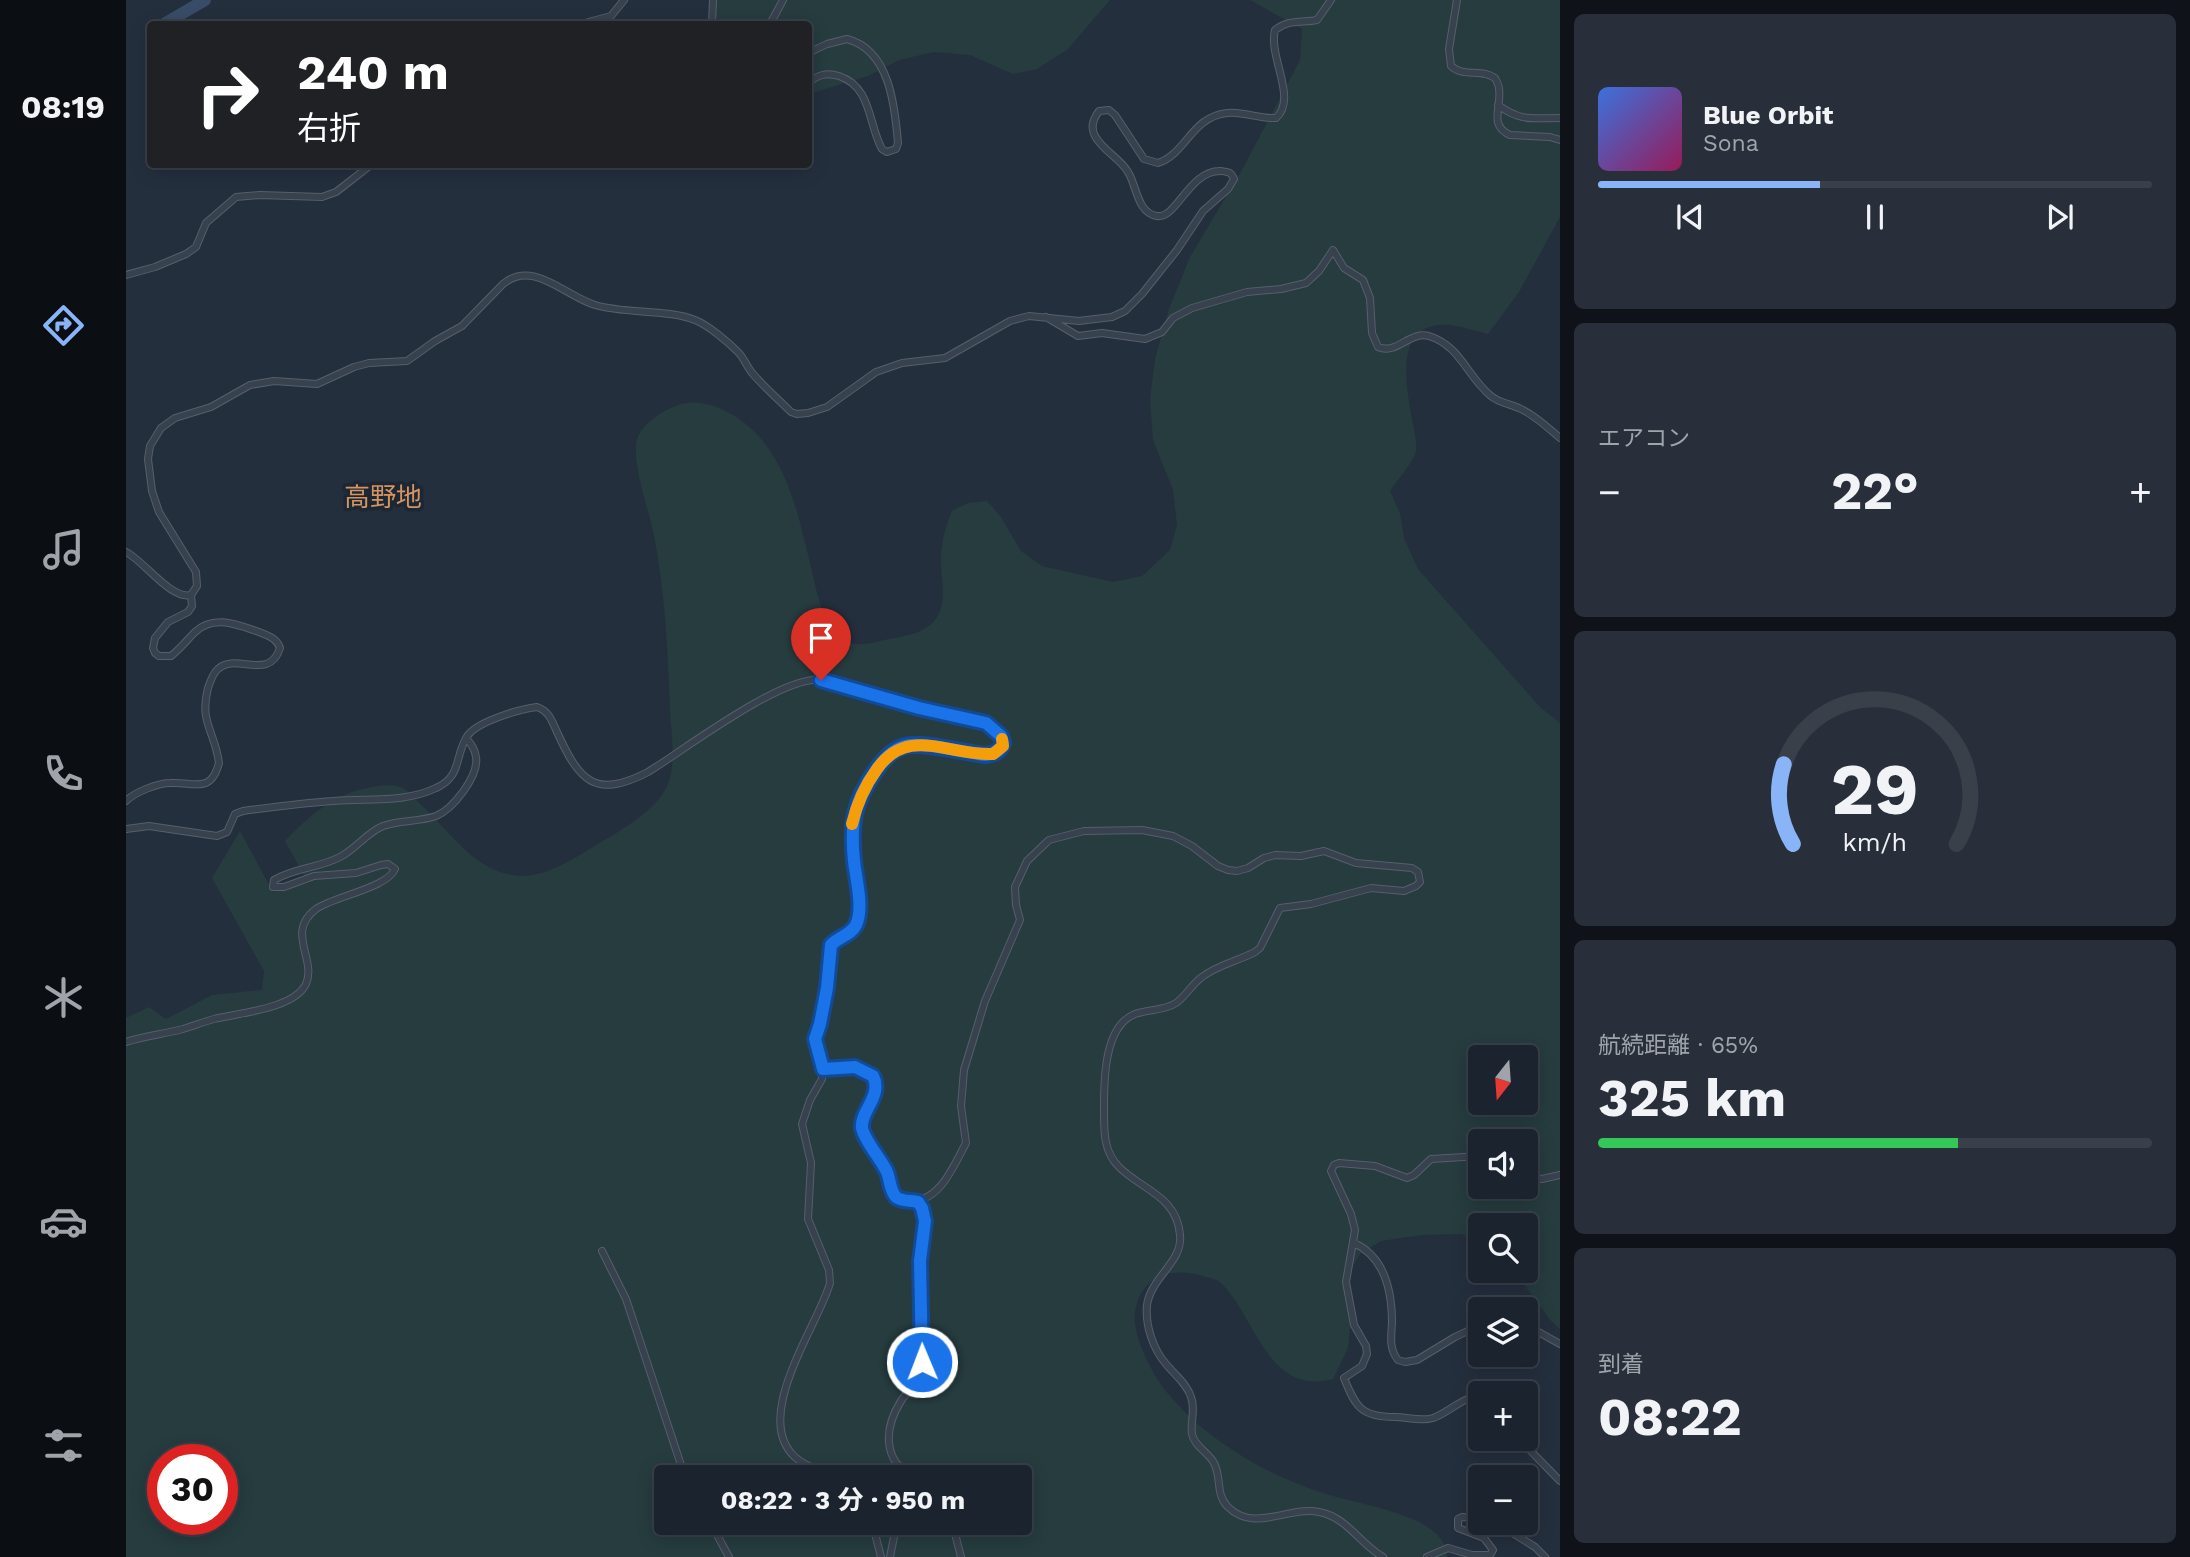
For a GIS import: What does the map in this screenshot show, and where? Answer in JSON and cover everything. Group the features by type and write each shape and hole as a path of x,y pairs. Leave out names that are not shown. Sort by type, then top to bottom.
{"street":[{"path":"592,21 611,16 624,0"},
{"path":"712,21 713,0"},
{"path":"772,21 783,0"},
{"path":"126,801 132,795 164,784 196,786 209,782 219,762 204,713 210,681 218,669 226,664 265,664 278,655 280,648 276,640 229,622 214,622 197,630 171,656 159,656 155,653 155,638 160,629 188,612 192,606 191,595 197,586 196,572 159,512 148,473 150,446 161,428 175,418 211,407 250,385 275,382 317,384 369,363 407,361 462,326 510,278 533,275 593,305 696,320 738,352 752,373 790,412 797,414 827,407 891,365 945,358 1010,321 1029,316 1079,321 1112,317 1125,311 1142,294 1177,250 1203,211 1228,189 1234,179 1232,174 1227,172 1214,171 1202,175 1168,213 1156,216 1150,213 1143,206 1126,168 1094,135 1092,126 1099,111 1109,110 1115,115 1144,159 1158,163 1173,154 1198,126 1212,116 1228,112 1276,118 1280,115 1285,92 1273,46 1275,30 1289,22 1317,20 1331,0"},
{"path":"1457,0 1449,62 1455,70 1462,73 1485,73 1495,78 1500,91 1498,127 1505,132 1510,135 1560,140"},
{"path":"812,51 847,39 864,48 878,62 893,97 898,143 896,149 887,152 882,149 867,103 852,83 837,75 827,74 812,81"},
{"path":"1498,105 1521,118 1560,118"},
{"path":"126,275 155,267 197,247 206,223 236,197 322,197 337,192 367,168"},
{"path":"1045,316 1078,336 1102,333 1145,339 1162,332 1174,318 1192,308 1247,292 1282,289 1306,283 1319,271 1333,250 1344,268 1363,280 1370,298 1372,333 1378,346 1384,349 1393,348 1421,335 1432,337 1461,357 1490,396 1534,416 1560,438"},
{"path":"126,552 142,562 168,588 181,596 191,595"},
{"path":"126,829 149,826 216,836 227,832 235,814 243,811 422,793 447,782 454,774 466,738 474,730 523,709 541,708 549,716 578,771 591,782 612,785 635,778 671,758 690,742 729,718 780,692 813,679 919,708 970,718 993,727 1003,743 999,751 993,754 919,745 898,749 880,765 859,799 852,824 859,903 857,922 851,932 834,942 829,952 827,988 815,1039 823,1069 822,1079 810,1100 802,1124 811,1163 808,1219 829,1270 830,1283 796,1359 785,1392 780,1421 782,1433 795,1457 811,1465"},
{"path":"126,1042 261,1009 282,1002 306,985 308,973 302,930 310,914 340,897 390,876 395,869 388,864 381,865 356,873 314,876 284,887 273,887 274,880 284,874 339,858 367,835 382,827 434,817 446,811 464,790 474,770 477,758 473,746 466,738"},
{"path":"823,1069 855,1067 873,1076 876,1085 874,1096 862,1131 885,1168 895,1196 918,1202 928,1199 937,1191 966,1143 961,1106 964,1070 985,1001 1020,920 1015,887 1027,861 1049,841 1084,831 1142,831 1173,836 1192,846 1217,866 1228,870 1248,868 1275,855 1301,856 1324,851 1356,863 1412,868 1418,872 1420,881 1409,890 1395,892 1371,888 1311,904 1280,908 1268,934 1255,952 1201,977 1172,1005 1125,1018 1113,1037 1104,1080 1104,1132 1110,1157 1121,1170 1163,1200 1177,1222 1181,1244 1176,1256 1157,1278 1151,1290 1147,1319 1159,1355 1191,1395 1194,1408 1192,1433 1214,1463 1221,1497 1231,1510 1248,1519 1267,1518 1302,1510 1327,1514 1350,1528 1382,1557"},
{"path":"1468,1157 1431,1159 1407,1178 1375,1166 1339,1163 1334,1165 1331,1171 1351,1214 1355,1230 1346,1282 1354,1325 1366,1346 1367,1354 1362,1366 1344,1378 1359,1408 1376,1417 1431,1419 1468,1398"},
{"path":"1538,1178 1560,1175"},
{"path":"898,1465 888,1446 889,1424 902,1399 918,1378 922,1362 920,1261 925,1221 918,1202"},
{"path":"1354,1242 1371,1253 1385,1276 1391,1312 1391,1344 1398,1360 1417,1360 1468,1330"},
{"path":"602,1251 626,1299 681,1465"},
{"path":"1538,1332 1560,1344"},
{"path":"1531,1451 1560,1481"},
{"path":"1468,1517 1458,1519 1458,1528 1468,1533"},
{"path":"717,1535 729,1557"},
{"path":"875,1535 881,1557"},
{"path":"890,1557 894,1535"},
{"path":"955,1535 961,1557"},
{"path":"1427,1557 1448,1548 1472,1555 1490,1555 1493,1550 1489,1542 1474,1535"},
{"path":"1515,1535 1545,1557"}],"green space":[{"path":"714,0 1110,0 1068,49 1037,69 1013,74 970,55 934,52 899,60 868,76 812,93 812,21 717,21"},
{"path":"1250,0 1560,0 1560,217 1519,292 1488,334 1451,325 1433,326 1420,332 1412,341 1406,369 1416,451 1390,491 1400,513 1404,538 1418,569 1540,707 1560,723 1560,1329 1538,1303 1538,1297 1533,1297 1523,1283 1538,1283 1538,1213 1468,1213 1468,1237 1461,1234 1422,1235 1381,1241 1361,1253 1349,1272 1348,1348 1333,1379 1311,1381 1293,1376 1278,1365 1266,1351 1234,1299 1220,1282 1211,1278 1180,1272 1159,1277 1143,1290 1138,1300 1135,1321 1144,1353 1165,1390 1188,1415 1214,1437 1257,1465 1289,1480 1417,1521 1440,1538 1448,1557 126,1557 126,1018 149,1007 166,1019 212,995 262,990 264,971 212,878 240,831 273,892 308,883 285,841 328,804 368,788 385,785 409,792 475,858 504,873 521,876 551,870 646,812 667,786 673,758 661,579 654,535 637,467 636,446 638,436 648,424 667,410 681,404 711,405 741,420 759,436 773,455 793,500 826,618 837,634 854,644 919,632 935,620 943,598 941,552 946,528 952,511 968,503 987,501 1001,517 1021,551 1042,566 1113,582 1142,576 1170,550 1177,525 1173,490 1153,440 1150,399 1155,359 1169,309 1190,257 1242,170 1300,60 1302,29"}],"waterway":[{"path":"169,21 205,0"}],"slow traffic":[{"path":"852,824 867,783 887,757 898,749 919,745 985,755 999,751 1003,746 1002,739"}],"district":[{"name":"高野地","path":"383,497"}],"route":[{"path":"821,680 919,708 986,723 1001,736 1003,743 999,751 985,755 919,745 905,746 887,757 867,783 852,824 859,903 857,922 851,932 831,945 827,988 815,1039 823,1069 855,1067 873,1076 876,1085 874,1096 862,1131 885,1168 895,1196 918,1202 922,1208 925,1221 919,1295 922,1362"}]}
